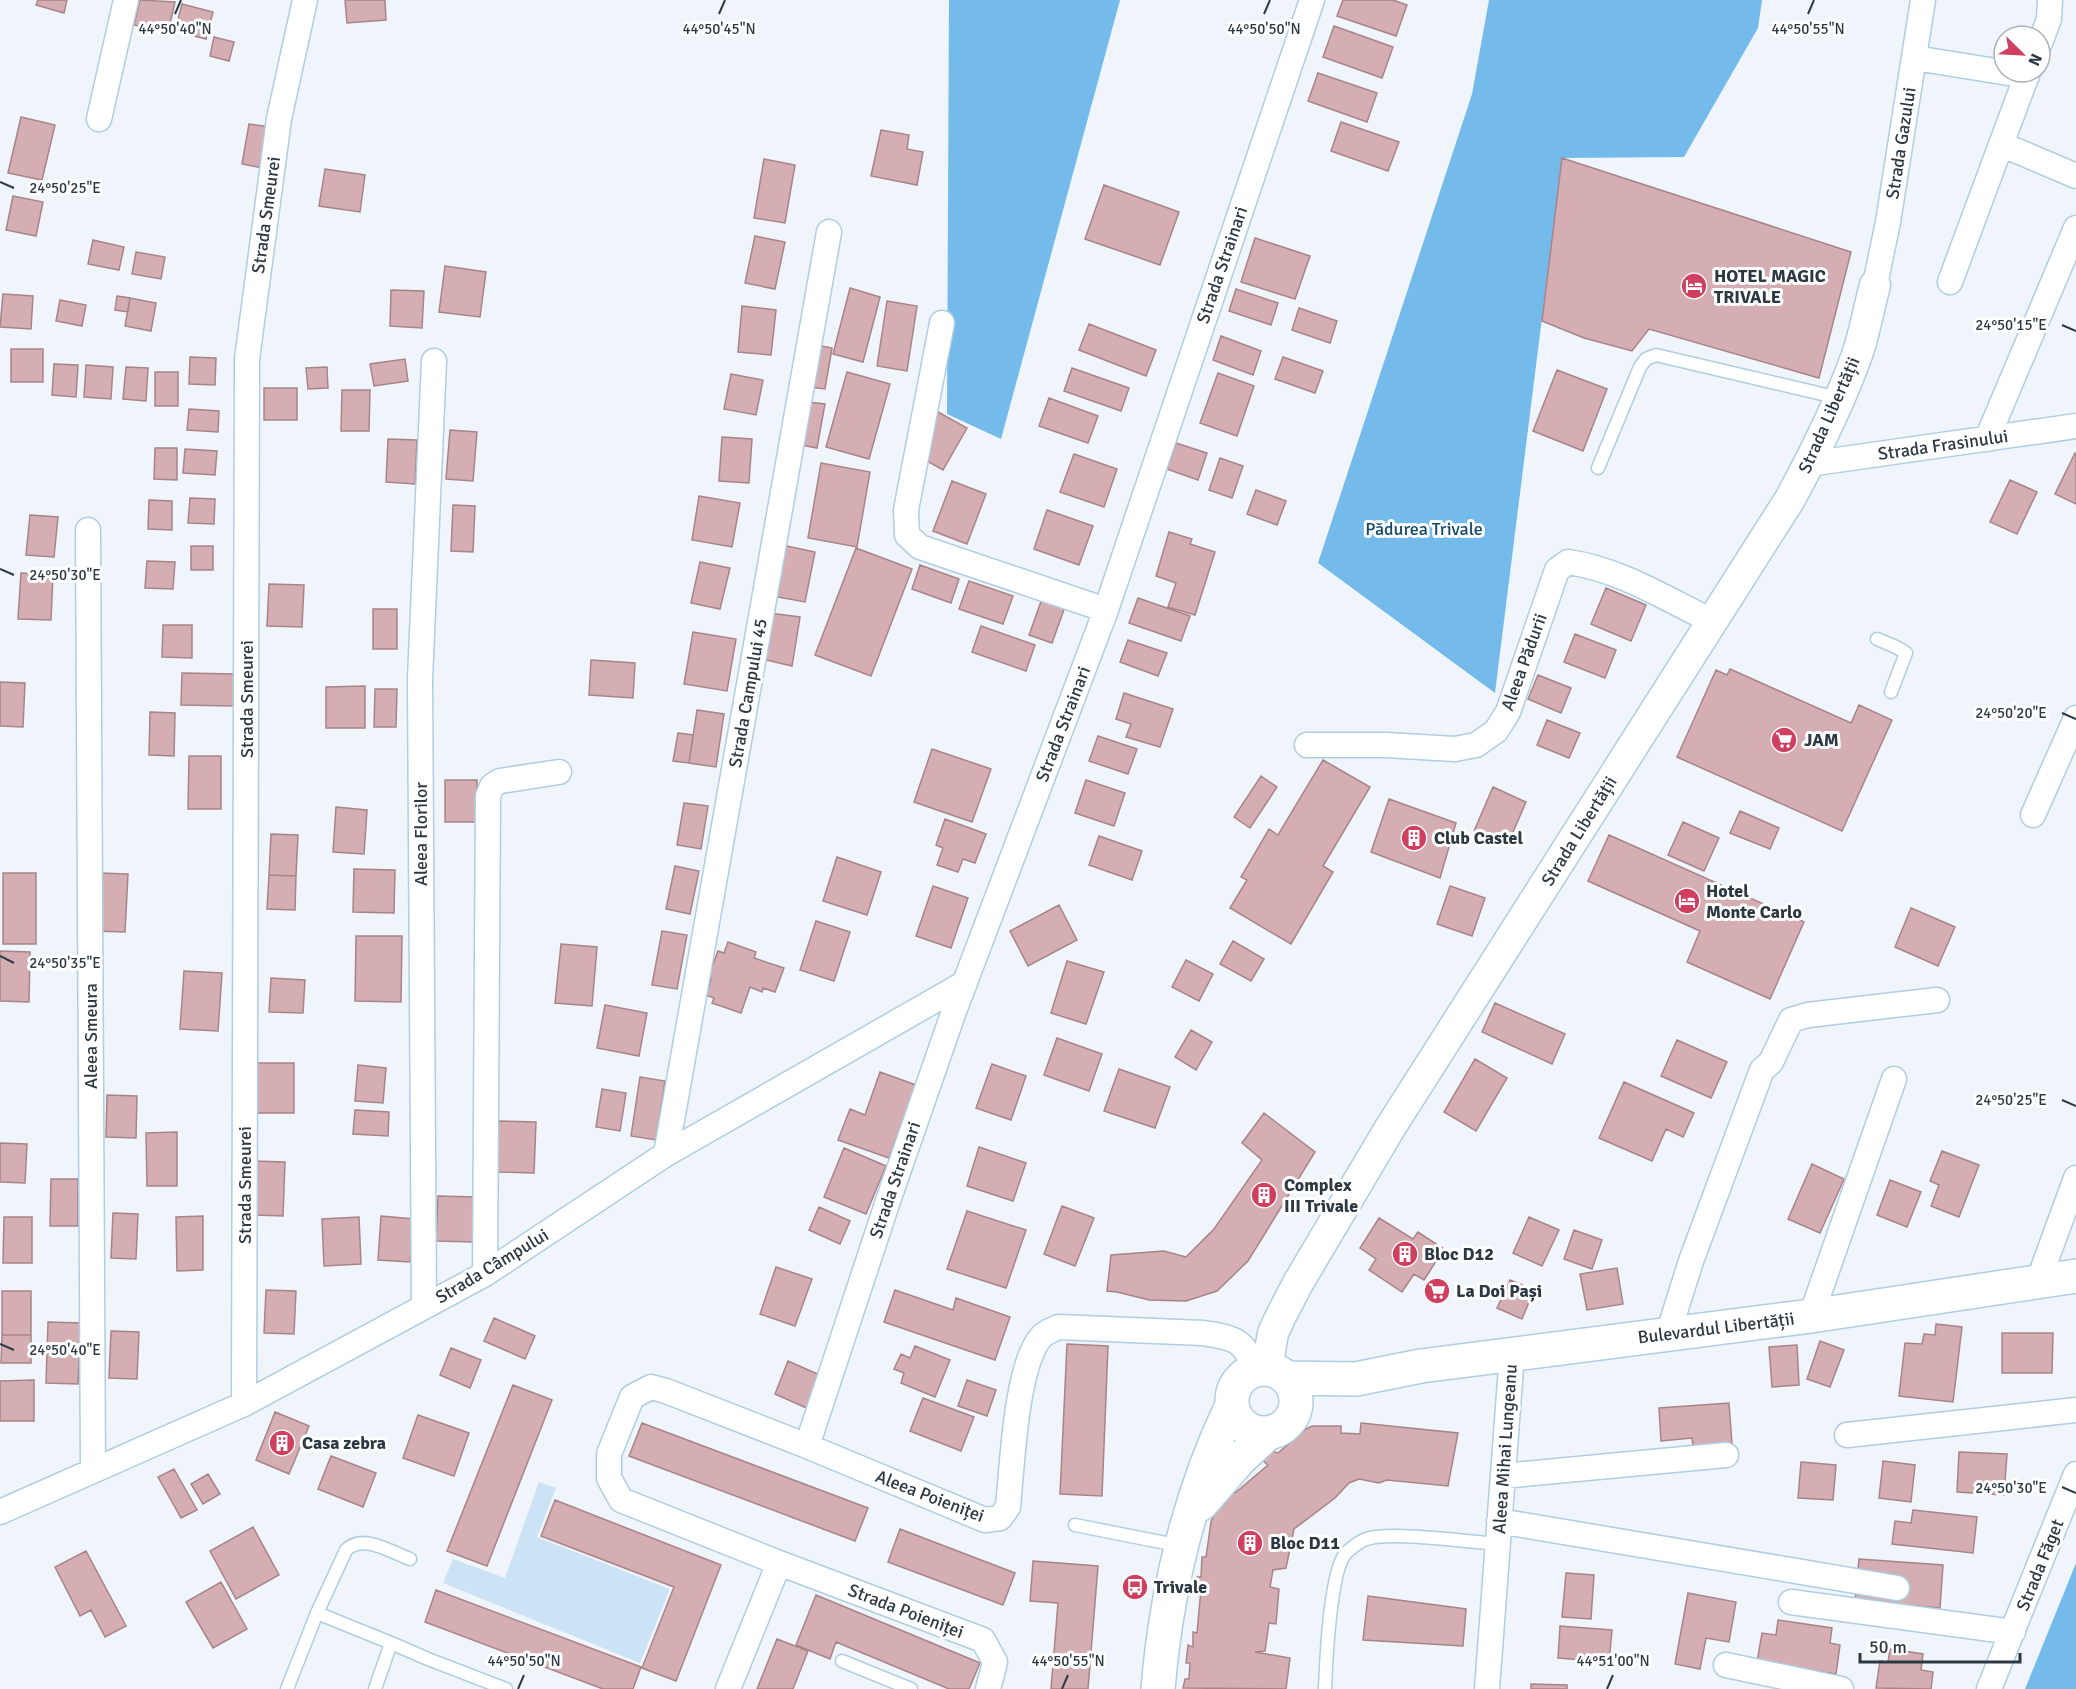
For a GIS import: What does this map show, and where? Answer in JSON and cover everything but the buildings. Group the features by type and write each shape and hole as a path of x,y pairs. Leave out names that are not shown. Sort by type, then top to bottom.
{"main road":[{"name":"Bulevardul Libertății","path":"1186,1532 1218,1483 1280,1424 1326,1394 1356,1379 1421,1366 1811,1316 2076,1276"},
{"name":"Bulevardul Libertății","path":"1270,1372 1356,1379"},
{"path":"1270,1372 1295,1394 1296,1405 1280,1424 1248,1429 1234,1414 1233,1394 1245,1375 1270,1372"},
{"name":"Bulevardul Libertății","path":"1158,1689 1171,1592 1186,1532 1215,1443 1232,1405"}],"street":[{"path":"99,119 126,0"},
{"name":"Strada Smeurei","path":"244,1404 247,359 279,119 305,0"},
{"name":"Strada Strainari","path":"807,1446 888,1201 965,984 1106,610 1312,0"},
{"name":"Strada Gazului","path":"1875,285 1888,222 1923,0"},
{"path":"2047,24 2050,0"},
{"path":"1915,58 1992,69"},
{"path":"1950,282 2024,84"},
{"path":"2001,144 2076,176"},
{"path":"1987,439 2076,228"},
{"name":"Strada Campului 45","path":"666,1154 829,232"},
{"name":"Strada Libertății","path":"1270,1372 1274,1333 1280,1318 1298,1283 1390,1128 1790,499 1840,398 1859,349 1875,285"},
{"path":"942,323 906,510 907,535 920,548 1106,610"},
{"name":"Aleea Florilor","path":"424,1308 420,679 434,361"},
{"name":"Strada Frasinului","path":"1809,464 2076,426"},
{"name":"Aleea Smeura","path":"88,530 93,1471"},
{"name":"Aleea Pădurii","path":"1307,745 1386,745 1455,749 1476,745 1496,731 1508,712 1557,570 1568,562 1588,564 1618,575 1712,621"},
{"path":"2034,815 2076,718"},
{"path":"485,1274 488,796 492,786 500,781 559,772"},
{"name":"Strada Câmpului","path":"0,1512 244,1404 424,1308 485,1274 666,1154 965,984"},
{"path":"1668,1334 1691,1261 1762,1070 1771,1062 1791,1020 1808,1015 1937,1000"},
{"path":"1811,1316 1894,1079"},
{"path":"2038,1282 2076,1178"},
{"name":"Aleea Poieniței","path":"619,1428 632,1397 651,1387 807,1446 985,1520 1000,1518 1008,1507 1020,1394 1028,1358 1043,1334 1059,1327 1203,1333 1221,1336 1243,1345 1270,1372"},
{"name":"Aleea Mihai Lungeanu","path":"1487,1689 1512,1354"},
{"path":"1847,1435 2076,1410"},
{"name":"Strada Poieniței","path":"619,1428 609,1454 609,1478 621,1500 983,1640 995,1662 988,1689"},
{"path":"1503,1476 1726,1455"},
{"name":"Strada Făget","path":"1989,1689 2076,1474"},
{"path":"1498,1532 1897,1588"},
{"path":"728,1689 779,1563"},
{"path":"1791,1602 2013,1632"},
{"path":"1726,1665 1840,1689"}],"lane":[{"path":"1598,468 1640,367 1646,359 1656,355 1840,398"},
{"path":"1877,639 1906,653 1891,692"},
{"path":"1076,1525 1186,1532"},
{"name":"Aleea Mihai Lungeanu","path":"1325,1689 1329,1623 1337,1575 1344,1554 1365,1539 1498,1532"},
{"path":"287,1689 317,1613 346,1550 351,1544 361,1542 369,1544 410,1559"},
{"path":"317,1613 506,1689"},
{"path":"375,1689 392,1643"},
{"path":"842,1660 911,1689"}],"shaded area":[{"path":"539,1482 556,1488 537,1537 670,1589 640,1663 443,1583 453,1559 505,1578"}],"green space":[{"path":"949,0 1120,0 1001,439 947,414"},
{"name":"Pădurea Trivale","path":"1489,0 1762,0 1758,28 1684,157 1562,158 1495,693 1318,563 1472,94"},
{"path":"2076,1563 2076,1689 2025,1689"}],"place":[{"name":"HOTEL MAGIC TRIVALE","path":"1694,286"},
{"name":"JAM","path":"1784,740"},
{"name":"Club Castel","path":"1414,838"},
{"name":"Hotel Monte Carlo","path":"1687,901"},
{"name":"Complex III Trivale","path":"1264,1195"},
{"name":"Bloc D12","path":"1405,1254"},
{"name":"La Doi Pași","path":"1437,1291"},
{"name":"Casa zebra","path":"282,1443"},
{"name":"Bloc D11","path":"1250,1543"},
{"name":"Trivale","path":"1135,1587"}]}
